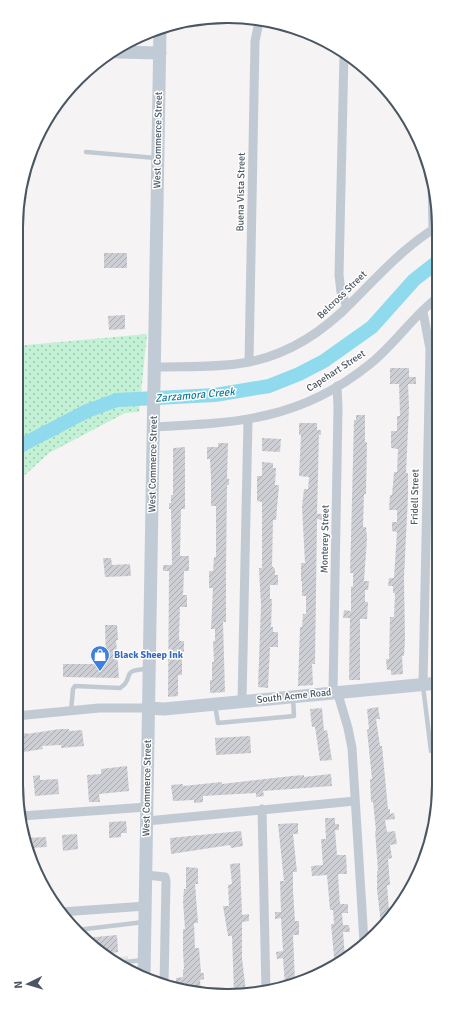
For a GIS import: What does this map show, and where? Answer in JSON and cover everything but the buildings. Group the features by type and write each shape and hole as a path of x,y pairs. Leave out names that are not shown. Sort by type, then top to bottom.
{"main road":[{"name":"West Commerce Street","path":"144,971 160,35"},
{"path":"122,52 160,53"},
{"name":"South Acme Road","path":"148,708 215,704 335,691 432,683"}],"street":[{"name":"Buena Vista Street","path":"249,362 255,41 258,26"},
{"path":"344,59 339,275 341,292 347,307"},
{"name":"Belcross Street","path":"154,372 249,362 289,349 325,327 398,256 432,230"},
{"name":"Capehart Street","path":"153,421 225,424 248,420 295,408 312,401 371,363 432,304"},
{"name":"Fridell Street","path":"422,684 430,349 423,312"},
{"name":"Monterey Street","path":"337,386 335,691 348,728 352,748 364,937"},
{"path":"242,701 248,420"},
{"path":"23,715 99,708 148,708"},
{"path":"147,820 262,808 355,801"},
{"path":"26,816 147,807"},
{"path":"262,808 266,985"},
{"path":"146,875 162,876 165,877 166,881 164,979"},
{"path":"67,912 146,906"}],"lane":[{"path":"86,152 158,158"},
{"path":"71,711 73,689 75,686 120,688 125,683 129,672 133,670 149,669"},
{"path":"422,684 432,751"},
{"path":"215,704 218,723 294,716 293,696"},
{"path":"83,929 145,922"},
{"path":"124,961 145,960"}],"shaded area":[{"path":"128,956 128,964 125,962 117,957"}],"green space":[{"path":"147,334 139,412 125,413 49,453 23,477 23,345"}],"waterway":[{"name":"Zarzamora Creek","path":"23,444 87,411 117,400 215,395 269,386 299,374 324,361 372,327 414,280 432,266"}],"place":[{"name":"Black Sheep Ink","path":"100,672"}]}
